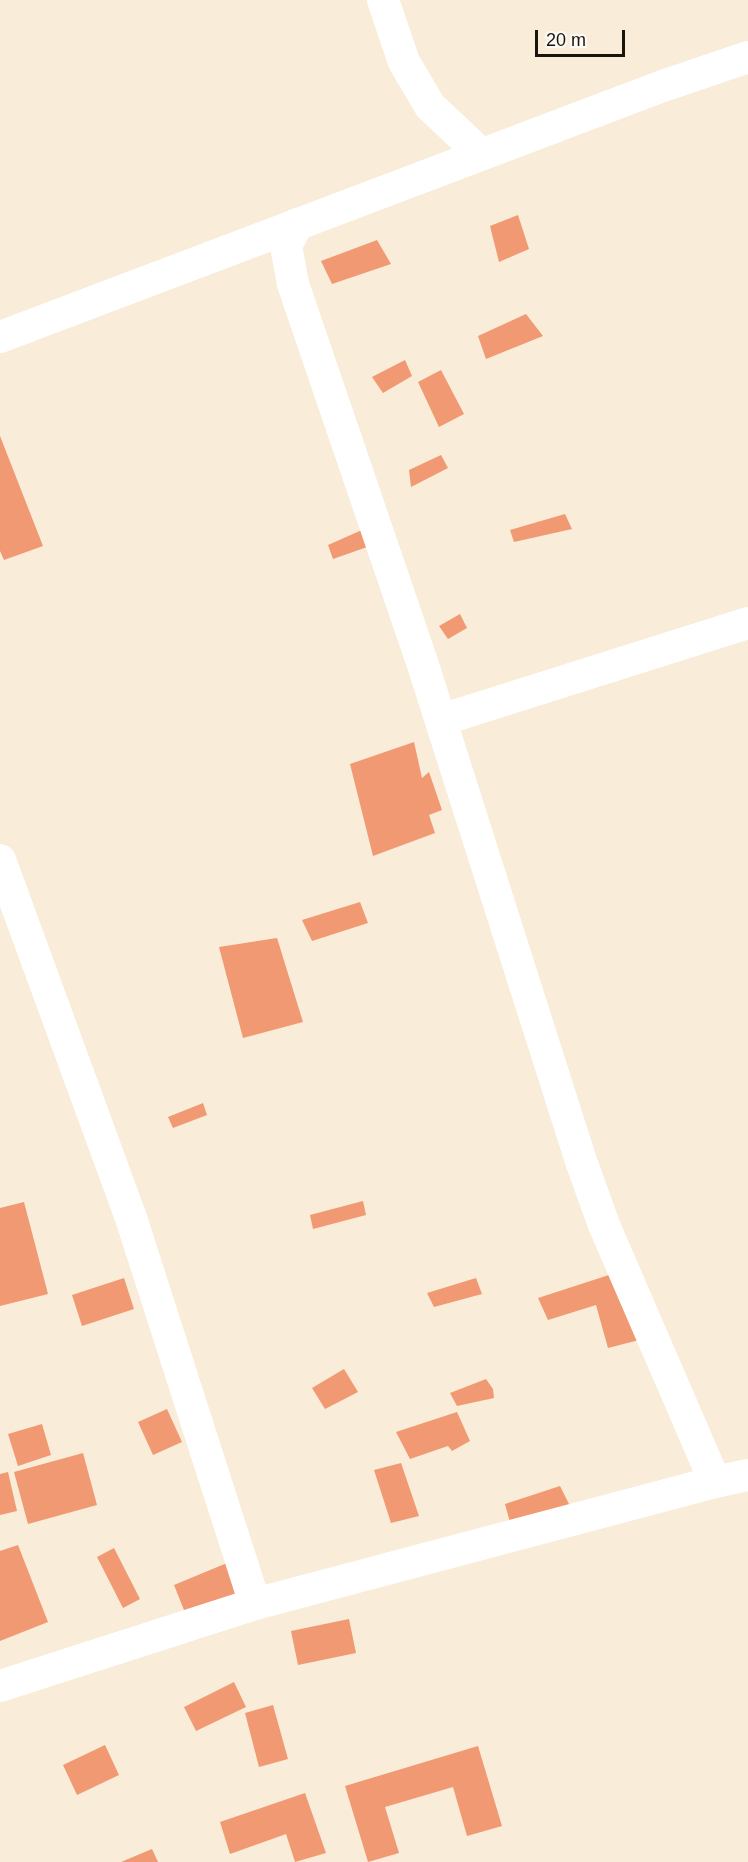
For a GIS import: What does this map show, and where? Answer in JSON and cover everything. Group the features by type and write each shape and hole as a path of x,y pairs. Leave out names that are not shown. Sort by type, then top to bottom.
{"street":[{"path":"382,0 404,62 430,106 481,154"},
{"path":"0,337 481,154 660,87 748,57"},
{"path":"297,224 286,246 293,284 441,720 581,1161 603,1225 715,1482"},
{"path":"441,720 748,623"},
{"path":"0,860 131,1218 255,1604"},
{"path":"0,1686 255,1604 748,1475"}],"building":[{"path":"518,215 529,249 499,262 490,226"},
{"path":"377,240 391,264 332,284 321,261"},
{"path":"526,314 543,336 486,359 478,336"},
{"path":"405,360 412,376 383,393 372,377"},
{"path":"441,370 464,414 439,427 418,382"},
{"path":"0,436 43,546 4,560 0,551"},
{"path":"441,455 448,468 411,487 409,470"},
{"path":"565,514 572,529 514,542 510,530"},
{"path":"362,530 370,546 333,559 328,545"},
{"path":"460,614 467,628 448,639 439,626"},
{"path":"414,742 422,778 429,772 442,810 429,815 435,833 373,856 350,764"},
{"path":"360,902 368,923 312,941 302,920"},
{"path":"277,938 303,1022 243,1038 219,947"},
{"path":"203,1103 207,1115 173,1128 168,1117"},
{"path":"363,1201 366,1215 313,1229 310,1215"},
{"path":"24,1202 48,1294 0,1306 0,1208"},
{"path":"612,1274 639,1340 608,1348 596,1305 548,1320 538,1298"},
{"path":"124,1278 134,1309 82,1326 72,1295"},
{"path":"476,1278 482,1294 434,1307 427,1293"},
{"path":"344,1369 358,1392 325,1409 312,1388"},
{"path":"486,1379 493,1389 494,1398 457,1406 450,1393"},
{"path":"167,1409 182,1442 153,1455 138,1422"},
{"path":"457,1412 470,1441 452,1451 448,1446 410,1459 396,1432"},
{"path":"42,1424 51,1455 18,1466 8,1434"},
{"path":"83,1453 97,1505 28,1524 14,1472"},
{"path":"401,1463 419,1516 391,1523 374,1470"},
{"path":"8,1472 17,1511 0,1515 0,1474"},
{"path":"560,1486 573,1512 511,1526 505,1504"},
{"path":"18,1545 48,1622 0,1641 0,1551"},
{"path":"114,1548 140,1599 123,1608 97,1557"},
{"path":"227,1563 241,1598 188,1620 174,1585"},
{"path":"349,1619 356,1653 298,1665 291,1631"},
{"path":"234,1682 246,1707 196,1731 184,1707"},
{"path":"273,1705 288,1759 259,1767 245,1713"},
{"path":"105,1745 119,1775 77,1795 63,1765"},
{"path":"478,1746 502,1826 467,1836 453,1787 385,1807 399,1853 368,1862 345,1786"},
{"path":"305,1793 326,1853 295,1862 286,1834 230,1854 220,1822"},
{"path":"152,1849 158,1862 121,1862"}]}
